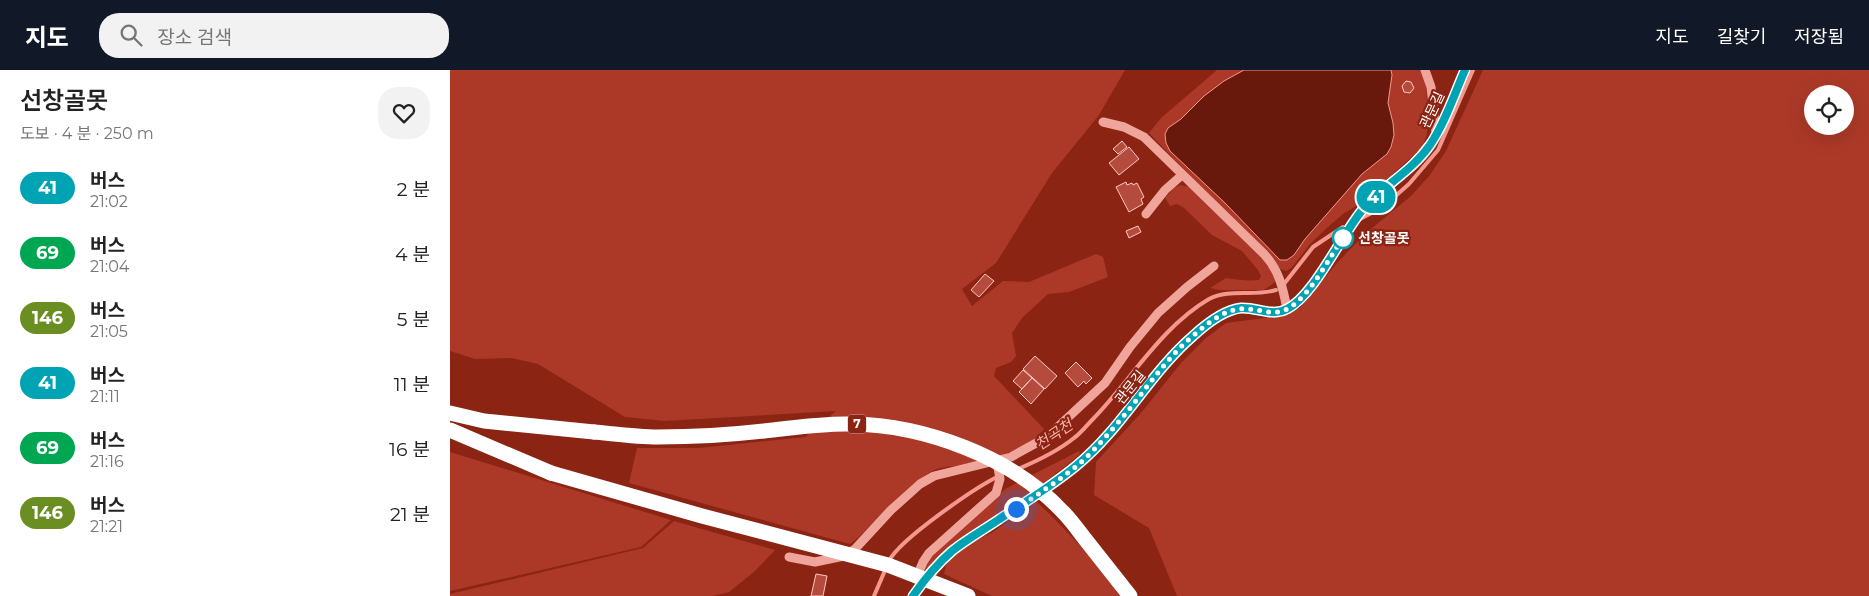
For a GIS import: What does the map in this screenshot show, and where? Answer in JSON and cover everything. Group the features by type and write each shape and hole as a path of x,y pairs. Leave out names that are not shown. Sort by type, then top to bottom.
{"highway":[{"name":"7","path":"450,413 484,421 657,437 760,432 851,424 899,428 927,435 964,448 1002,465 1032,485 1063,511 1130,596"},
{"path":"450,430 551,473 693,514 888,565 968,596"}],"street":[{"path":"1425,70 1431,87 1436,133"},
{"name":"관문길","path":"912,596 937,566 964,542 1035,496 1078,464 1123,417 1177,352 1192,336 1209,323 1223,314 1240,308 1274,313 1287,309 1296,303 1364,208 1415,163 1431,144 1465,70"},
{"path":"1103,122 1115,124 1135,132 1156,148 1271,261 1279,275 1287,309"},
{"path":"1146,214 1165,190 1182,175"},
{"path":"789,557 814,562 844,556 855,549 891,510 920,484 934,476 997,462 1033,446 1058,428 1105,383 1130,347 1158,313 1214,266"},
{"path":"912,596 919,572 929,553 996,492 1000,476 997,462"}],"shaded area":[{"path":"450,70 1125,70 1099,115 1052,173 996,263 962,289 972,306 1003,281 1029,282 1096,254 1103,257 1108,277 1069,292 1048,294 1022,318 1012,333 1016,356 1011,362 996,368 994,376 1044,429 1036,437 1017,449 984,460 933,471 908,489 850,544 629,483 637,448 699,448 805,437 836,411 665,421 625,417 538,364 512,358 475,359 450,351"},
{"name":"선창골못","path":"1217,70 1421,70 1426,86 1427,134 1422,148 1356,206 1329,226 1311,243 1293,266 1287,271 1280,269 1149,133 1161,118"},
{"name":"선창골못","path":"1244,70 1391,70 1388,103 1394,135 1391,147 1387,154 1362,174 1305,239 1294,255 1287,260 1280,260 1225,203 1170,151 1166,143 1165,134 1168,128 1181,119 1204,96 1224,81"},
{"path":"1483,70 1869,70 1869,596 1177,596 1149,528 1094,495 1096,462 1141,413 1181,363 1206,338 1226,323 1288,315 1301,307 1337,263 1366,233 1411,196 1430,175 1446,151"},
{"path":"1180,185 1190,187 1268,263 1276,279 1275,282 1264,290 1220,290 1210,288 1226,278 1259,280 1261,276 1242,251 1212,235 1183,207 1177,204 1170,206 1165,198 1174,188"},
{"path":"1079,451 1080,454 1058,472 959,541 925,571 926,565 938,549 1005,489"},
{"path":"450,452 671,520 641,547 450,591"},
{"path":"1036,501 1091,558 1120,596 992,596 944,574 947,562 967,545 993,532"},
{"path":"674,521 775,550 755,571 729,592 713,596 450,596 450,594 643,548"}],"building":[{"path":"1406,81 1411,82 1414,88 1410,93 1404,92 1402,86"},
{"path":"1122,141 1127,147 1118,154 1113,149"},
{"path":"1129,147 1139,159 1119,175 1109,163"},
{"path":"1126,182 1127,185 1137,183 1144,197 1141,199 1143,204 1129,212 1116,187"},
{"path":"1138,226 1141,232 1129,238 1126,231"},
{"path":"985,274 994,281 979,297 971,290"},
{"path":"1035,356 1057,376 1045,389 1023,369"},
{"path":"1076,362 1092,378 1086,384 1084,381 1078,387 1065,373"},
{"path":"1023,370 1032,378 1022,389 1013,381"},
{"path":"1032,378 1044,389 1031,404 1019,392"},
{"path":"816,574 827,576 823,596 811,596"}],"waterway":[{"name":"천곡천","path":"1360,219 1383,207 1409,184 1438,150 1473,70"},
{"name":"천곡천","path":"1284,284 1313,247 1343,227"},
{"name":"천곡천","path":"1018,469 1068,443 1079,434 1107,404 1161,339 1176,324 1209,299 1225,294 1259,293 1276,290"},
{"name":"천곡천","path":"889,561 896,551 923,527 957,502 999,476"},
{"name":"천곡천","path":"874,596 886,568"}],"bus line":[{"name":"41","path":"913,596 950,553 1035,496 1078,464 1123,417 1192,336 1209,323 1232,310 1240,308 1274,313 1287,309 1296,303 1316,278 1364,208 1415,163 1431,144 1465,70"}],"place":[{"name":"선창골못","path":"1343,238"}],"route":[{"path":"1016,509 1078,464 1094,449 1192,336 1209,323 1232,310 1240,308 1274,313 1287,309 1304,294 1343,238"}]}
